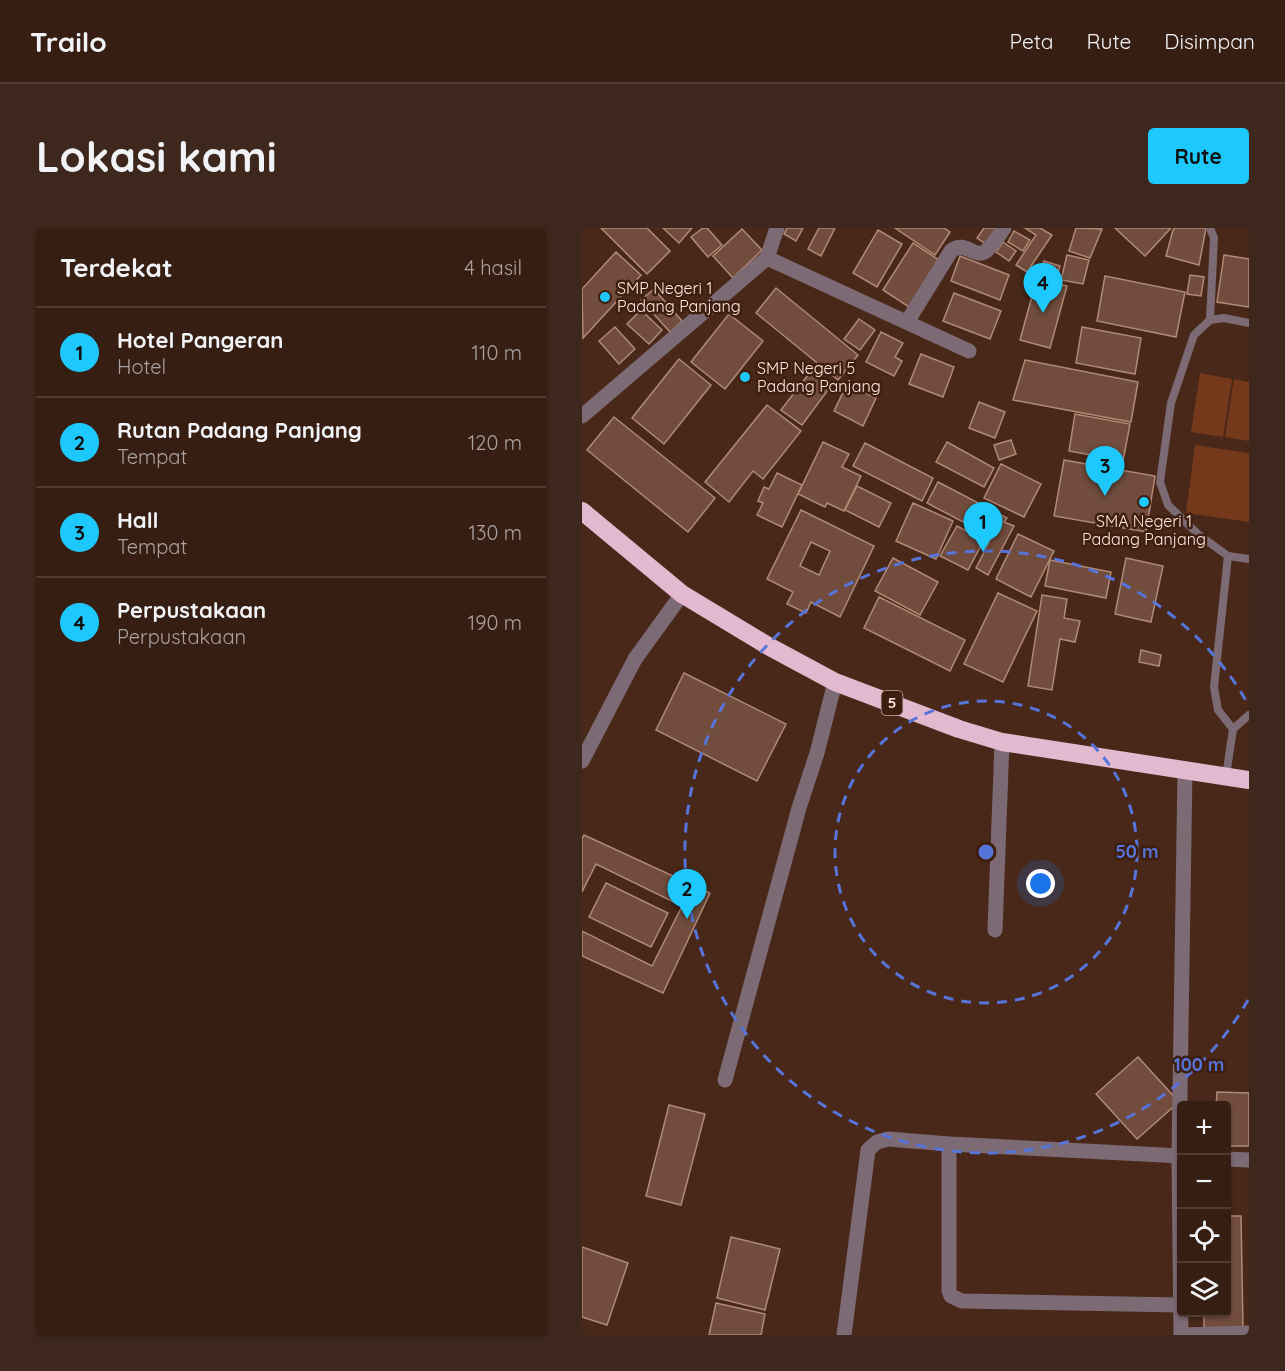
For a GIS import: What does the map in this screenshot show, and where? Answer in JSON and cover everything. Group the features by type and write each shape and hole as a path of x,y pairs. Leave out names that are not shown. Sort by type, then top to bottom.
{"highway":[{"name":"5","path":"582,511 682,594 770,647 835,682 959,729 1002,742 1249,780"}],"street":[{"path":"582,416 767,258 777,228"},
{"path":"907,322 951,251 962,246 982,253 1004,228"},
{"path":"767,258 969,351"},
{"path":"582,761 634,659 682,594"},
{"path":"725,1080 835,682"},
{"path":"995,930 1002,742"},
{"path":"1180,1155 1185,771"},
{"path":"844,1335 868,1150 877,1142 888,1139 1177,1156"},
{"path":"950,1144 949,1291 951,1296 962,1301 1177,1305"},
{"path":"1231,1159 1249,1160"},
{"path":"1180,1209 1180,1263"},
{"path":"1180,1317 1181,1335 1249,1333"}],"lane":[{"path":"1210,228 1214,238 1210,320"},
{"path":"1249,323 1224,318 1210,320 1194,335 1171,403 1160,482 1168,505 1199,535 1228,556 1249,560"},
{"path":"1228,556 1214,687 1218,710 1233,729"},
{"path":"1226,776 1233,729 1249,715"}],"shaded area":[{"path":"1200,373 1232,379 1223,437 1191,432"},
{"path":"1234,379 1249,382 1249,441 1225,437"},
{"path":"1195,445 1249,453 1249,522 1186,513"}],"building":[{"path":"601,228 647,228 670,251 647,274"},
{"path":"663,228 692,228 679,243"},
{"path":"703,228 707,228 722,245 708,257 691,237"},
{"path":"787,228 803,228 796,241 784,234"},
{"path":"819,228 835,228 821,256 808,249"},
{"path":"895,228 944,228 950,232 935,255"},
{"path":"984,228 998,228 986,244 977,238"},
{"path":"1025,228 1040,228 1052,235 1027,272 1016,265 1036,235"},
{"path":"1076,228 1102,229 1090,258 1069,251"},
{"path":"1115,228 1171,228 1145,256"},
{"path":"1175,228 1206,228 1199,265 1166,256"},
{"path":"742,229 762,250 733,278 713,256"},
{"path":"878,230 902,244 877,287 853,273"},
{"path":"1014,231 1030,240 1023,251 1008,242"},
{"path":"1003,242 1016,251 1009,261 996,252"},
{"path":"913,243 939,260 909,307 883,290"},
{"path":"616,252 641,275 583,338 582,289"},
{"path":"1067,255 1089,260 1083,284 1061,280"},
{"path":"1224,255 1249,259 1249,307 1217,302"},
{"path":"960,256 1009,275 1000,300 951,281"},
{"path":"1044,261 1060,266 1056,280 1039,275"},
{"path":"1190,275 1204,277 1201,296 1187,294"},
{"path":"1105,276 1185,292 1176,337 1097,321"},
{"path":"1037,278 1067,286 1050,348 1020,340"},
{"path":"776,288 858,355 838,380 756,313"},
{"path":"654,289 682,321 670,332 641,300"},
{"path":"954,293 1001,311 990,339 943,321"},
{"path":"641,310 662,330 649,344 627,324"},
{"path":"729,314 763,341 725,389 691,362"},
{"path":"859,319 875,330 860,350 844,339"},
{"path":"615,327 635,349 619,364 599,341"},
{"path":"1082,327 1141,338 1135,374 1076,363"},
{"path":"881,332 903,343 895,357 902,361 894,376 866,362"},
{"path":"921,354 954,367 943,397 909,384"},
{"path":"679,359 711,385 664,444 632,418"},
{"path":"1025,360 1138,382 1131,422 1013,400"},
{"path":"811,371 831,386 802,425 781,410"},
{"path":"847,384 876,398 863,426 834,411"},
{"path":"979,402 1005,412 995,438 969,428"},
{"path":"767,405 801,431 763,479 753,471 729,502 705,482"},
{"path":"1075,414 1130,424 1123,461 1069,451"},
{"path":"614,417 715,498 688,532 587,450"},
{"path":"1011,440 1016,454 999,460 994,445"},
{"path":"823,442 849,454 842,467 861,476 844,511 827,503 825,507 798,494"},
{"path":"947,442 994,468 984,487 936,462"},
{"path":"865,443 933,478 922,501 853,466"},
{"path":"1064,460 1155,476 1146,532 1054,516"},
{"path":"1001,464 1041,484 1024,517 984,498"},
{"path":"777,473 802,485 782,527 757,515 763,503 758,501 764,487 769,489"},
{"path":"938,482 1007,518 1004,522 1014,526 988,575 976,568 992,537 927,503"},
{"path":"857,486 891,503 879,527 845,510"},
{"path":"913,503 953,521 936,559 896,541"},
{"path":"801,510 874,546 840,617 811,602 806,613 787,604 793,592 767,579","holes":["811,542 830,551 819,575 800,566"]},
{"path":"957,526 984,540 968,570 940,556"},
{"path":"1018,534 1054,551 1031,597 996,579"},
{"path":"893,558 938,582 920,615 875,591"},
{"path":"1126,558 1163,566 1151,622 1115,614"},
{"path":"1050,560 1111,572 1106,598 1045,586"},
{"path":"998,593 1037,611 1003,682 964,664"},
{"path":"1042,595 1067,599 1064,618 1080,621 1075,642 1060,639 1052,690 1028,686"},
{"path":"879,597 965,640 950,671 864,628"},
{"path":"1141,650 1161,655 1159,666 1139,662"},
{"path":"684,673 786,724 757,781 656,730"},
{"path":"584,835 710,893 663,993 582,956 582,931 652,966 682,906 596,864 582,892 582,839"},
{"path":"606,883 668,913 651,947 589,917"},
{"path":"1138,1057 1178,1101 1137,1139 1096,1094"},
{"path":"1217,1092 1249,1093 1249,1146 1231,1146 1231,1101 1216,1101"},
{"path":"669,1105 705,1114 681,1205 646,1196"},
{"path":"1231,1216 1241,1216 1243,1328 1204,1329 1204,1317 1231,1317"},
{"path":"731,1237 780,1249 765,1310 717,1298"},
{"path":"582,1247 628,1263 607,1325 582,1317"},
{"path":"716,1303 765,1314 761,1335 709,1335"}],"place":[{"name":"SMP Negeri 1 Padang Panjang","path":"605,297"},
{"name":"Perpustakaan","path":"1043,313"},
{"name":"SMP Negeri 5 Padang Panjang","path":"745,377"},
{"name":"Hall","path":"1105,496"},
{"name":"SMA Negeri 1 Padang Panjang","path":"1144,502"},
{"name":"Hotel Pangeran","path":"983,552"},
{"name":"Rutan Padang Panjang","path":"687,919"}]}
